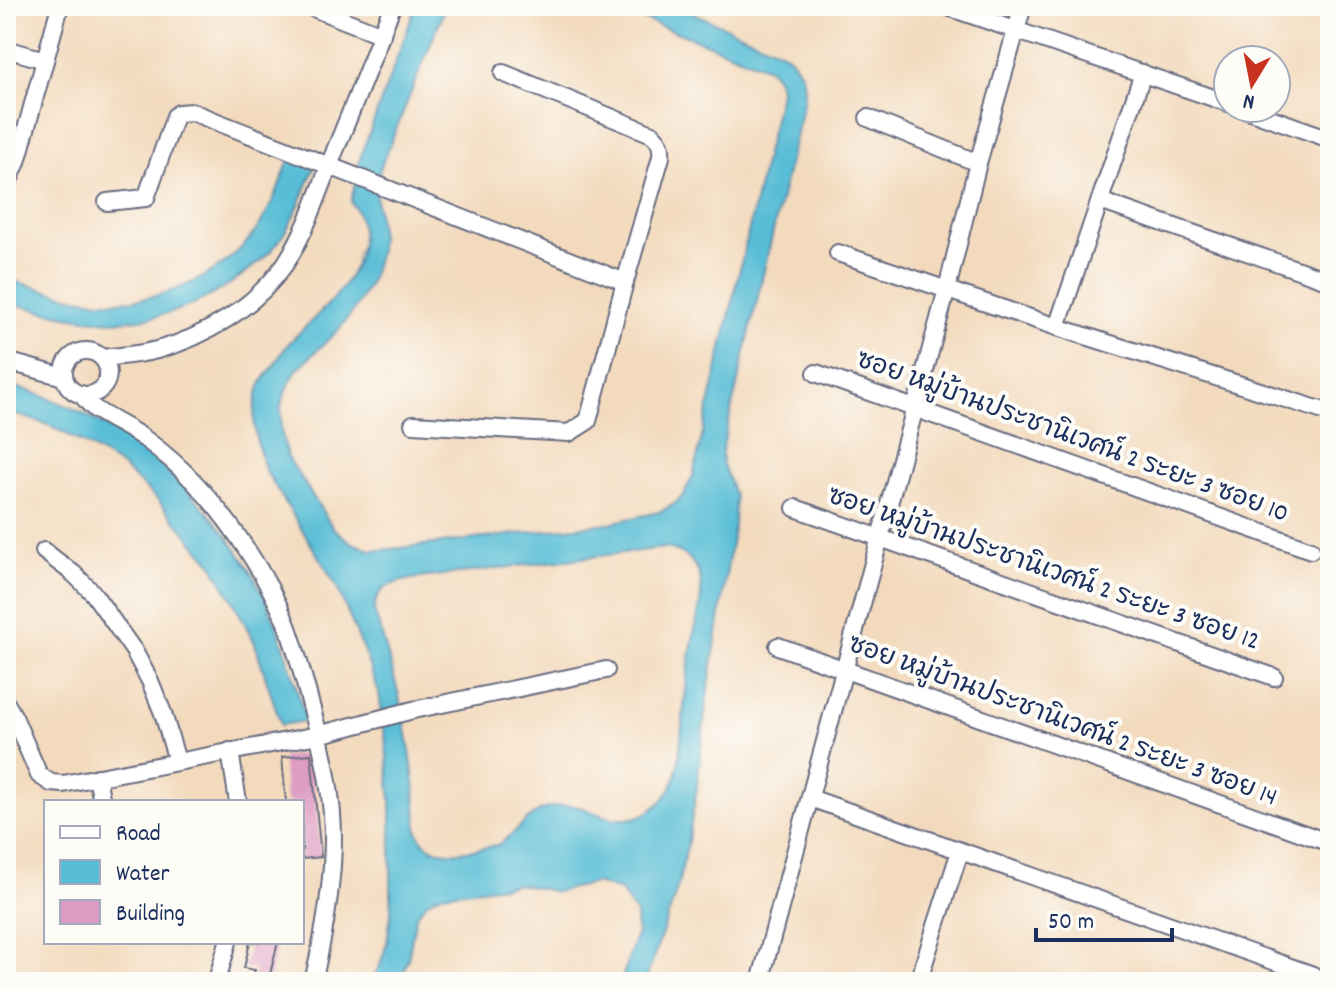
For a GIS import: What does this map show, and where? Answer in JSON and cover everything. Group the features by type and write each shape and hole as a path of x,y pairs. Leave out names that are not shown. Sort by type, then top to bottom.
{"street":[{"path":"6,180 9,180 17,162 60,6"},
{"path":"308,6 382,35"},
{"path":"102,358 157,350 182,342 252,301 269,285 306,225 392,6"},
{"path":"945,6 1212,97"},
{"path":"760,982 947,289 978,163 1023,6"},
{"path":"6,49 45,60"},
{"path":"413,424 569,433 588,421 661,157 662,147 652,134 503,73"},
{"path":"1057,327 1143,73"},
{"path":"107,202 146,198 175,116 192,112 625,282"},
{"path":"868,118 978,163"},
{"path":"1287,124 1330,139"},
{"path":"1100,201 1330,281"},
{"path":"838,253 1057,327 1330,413"},
{"path":"81,394 92,394 102,389 107,379 108,368 102,358 89,351 74,354 68,360 64,377 72,390 81,394 95,409 147,440 177,465 223,515 247,551 285,622 302,670 331,791 333,838 330,888 313,982"},
{"path":"6,361 64,377"},
{"name":"ซอย หมู่บ้านประชานิเวศน์ 2 ระยะ 3 ซอย 10","path":"816,373 1311,550"},
{"name":"ซอย หมู่บ้านประชานิเวศน์ 2 ระยะ 3 ซอย 12","path":"795,508 1274,677"},
{"path":"44,551 93,593 134,651 163,713 177,761"},
{"name":"ซอย หมู่บ้านประชานิเวศน์ 2 ระยะ 3 ซอย 14","path":"778,646 1330,843"},
{"path":"6,703 39,775 51,783 63,784 318,735 413,710 606,670"},
{"path":"230,751 238,800"},
{"path":"97,777 102,800"},
{"path":"810,798 1313,975"},
{"path":"922,981 960,851"},
{"path":"218,977 227,944"}],"water":[{"path":"416,6 446,6 380,169 376,196 379,251 371,280 340,328 297,370 281,405 281,430 287,456 333,528 352,543 371,550 383,550 610,523 659,512 673,505 683,496 693,476 780,92 777,78 768,68 610,6 677,6 785,53 802,78 802,108 722,450 722,461 735,498 734,525 687,847 676,893 645,982 621,982 637,932 636,914 621,891 595,883 556,892 519,884 442,894 427,902 416,916 400,982 371,982 387,942 391,914 391,803 379,693 336,585 267,473 254,421 256,400 265,378 290,342 344,286 357,259 361,227 351,202 360,158","holes":["664,548 686,556 695,565 700,577 701,594 692,642 678,767 663,799 646,813 624,819 576,807 552,807 535,814 497,845 462,852 438,851 429,846 421,839 417,827 413,772 404,718 374,611 377,597 385,588 411,579"]},
{"path":"290,157 315,166 283,235 252,267 197,303 170,313 117,321 64,315 6,302 6,279 90,300 124,301 168,292 208,274 227,261 257,229 272,203"},
{"path":"6,384 63,404 117,433 165,470 208,513 245,562 273,616 306,721 281,725 254,641 233,601 212,564 157,499 121,466 83,443 49,425 6,411"}],"building":[{"path":"311,754 321,857 304,859 304,800 286,800 282,757"},
{"path":"250,944 278,944 268,982 250,982 255,970 244,968"}]}
